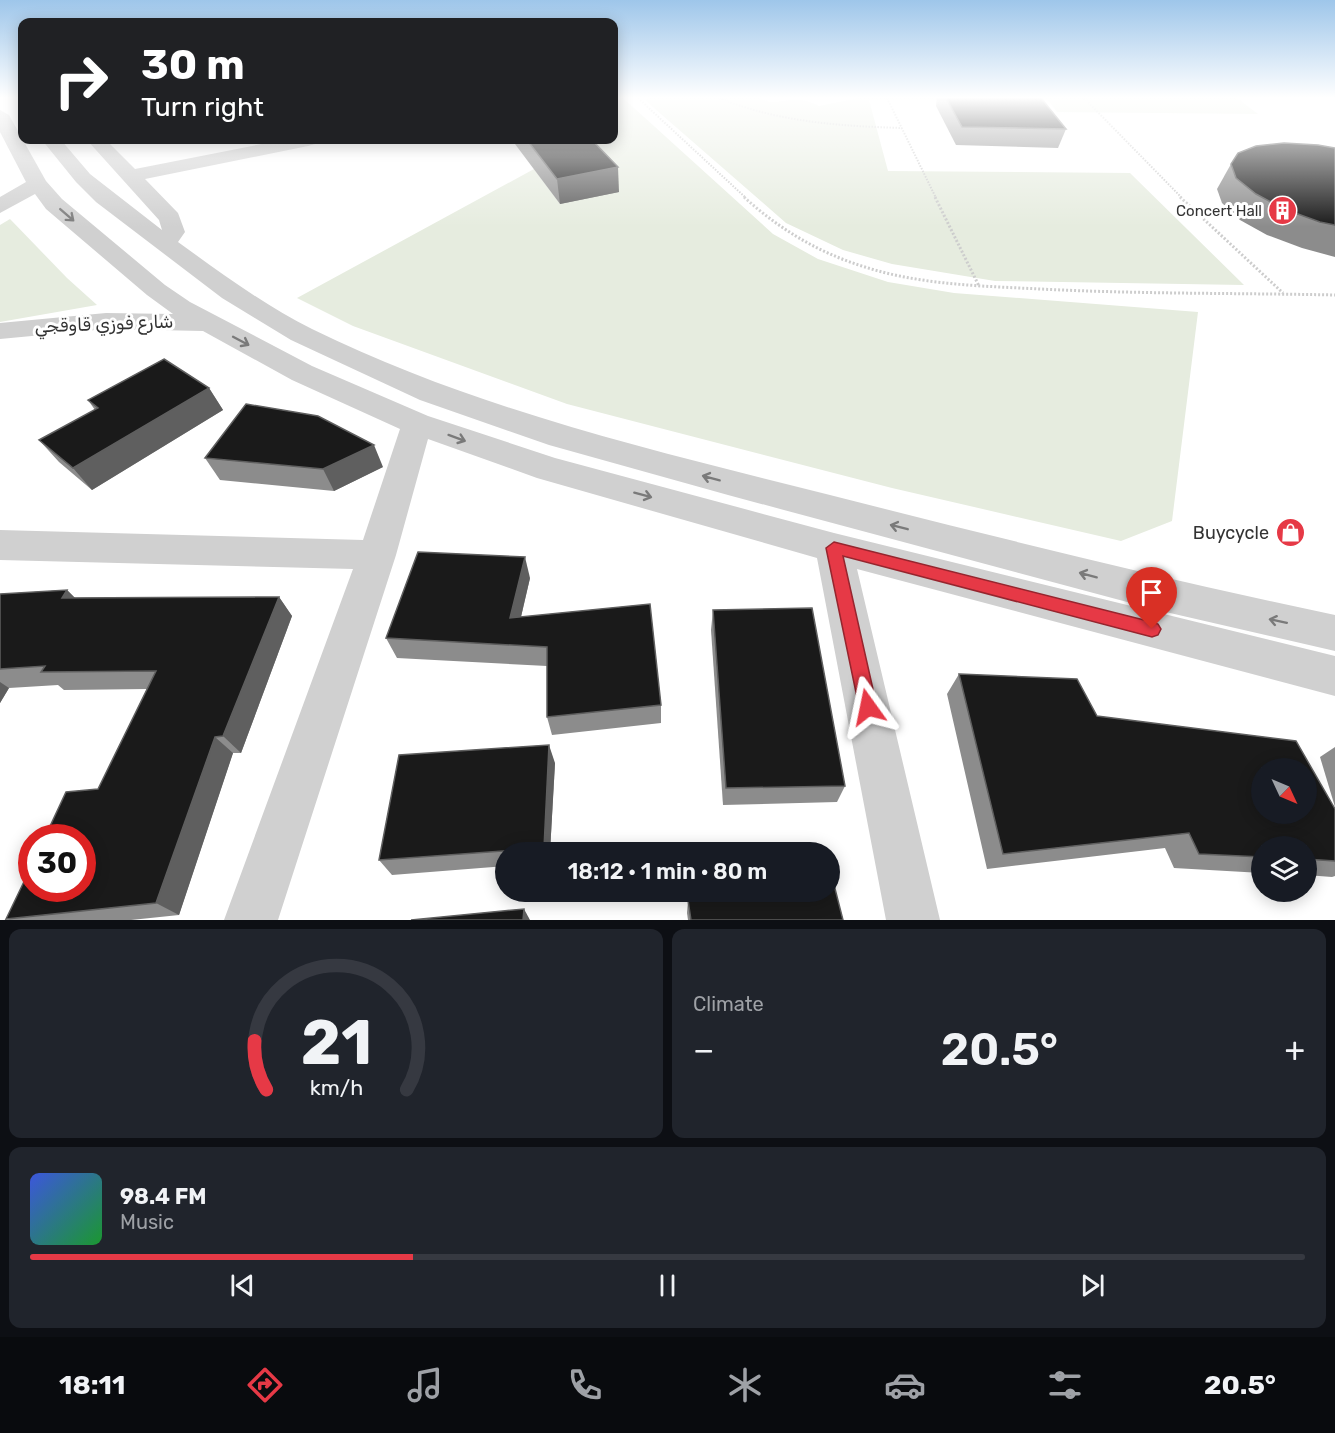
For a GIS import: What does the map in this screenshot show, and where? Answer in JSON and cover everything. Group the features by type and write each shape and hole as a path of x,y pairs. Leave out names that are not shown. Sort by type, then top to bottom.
{"street":[{"path":"19,144 36,184 54,204 110,254 181,308 302,373 417,424 549,469 834,548 1335,676"},
{"path":"54,144 83,178 164,244 231,293 301,334 431,393 550,433 1157,594 1335,633"},
{"path":"100,144 174,225 174,232 164,244"},
{"path":"131,176 288,144"},
{"path":"0,206 36,184"},
{"name":"شارع فوزي قاوقجي","path":"0,331 106,321 209,324"},
{"path":"251,920 377,555 417,424"},
{"path":"0,545 377,555"},
{"path":"834,548 913,920"}],"path":[{"path":"684,141 769,220 809,244 865,267 930,282 979,286 1080,291 1335,295"},
{"path":"908,141 979,286"},
{"path":"1126,141 1173,190 1283,294"}],"shaded area":[{"path":"670,141 773,234 818,259 888,282 954,293 1198,312 1172,521 1121,541 892,488 567,404 353,326 297,298 534,169 560,204 572,144"},
{"path":"692,141 880,141 888,171 1130,173 1244,285 995,281 892,264 843,250 786,223"},
{"path":"10,219 67,278 97,305 0,322 0,225"}],"building":[{"path":"1284,143 1335,148 1335,225 1284,209 1256,194 1236,178 1231,164 1238,153 1256,146"},
{"path":"530,144 596,144 618,167 557,179"},
{"path":"164,359 209,388 73,468 39,440 98,408 88,400"},
{"path":"246,404 318,416 374,445 323,469 205,458"},
{"path":"418,552 525,557 510,618 650,604 661,705 547,717 547,647 386,638"},
{"path":"67,590 62,598 279,597 223,736 215,737 156,903 6,919 18,894 18,902 96,902 96,824 51,824 66,792 98,789 156,671 41,672 45,666 0,669 0,594"},
{"path":"812,608 845,786 726,788 713,610"},
{"path":"959,674 1077,679 1097,716 1296,741 1306,758 1251,758 1251,824 1317,824 1317,778 1335,809 1335,861 1317,860 1317,836 1251,836 1251,856 1199,854 1189,833 1003,854"},
{"path":"549,745 544,842 495,842 495,852 379,860 399,755"},
{"path":"688,902 838,902 843,920 691,920"},
{"path":"524,909 523,920 411,920"}],"place":[{"name":"Concert Hall","path":"1283,211"},
{"name":"Buycycle","path":"1290,533"}],"route":[{"path":"868,707 834,548 1152,629"}]}
